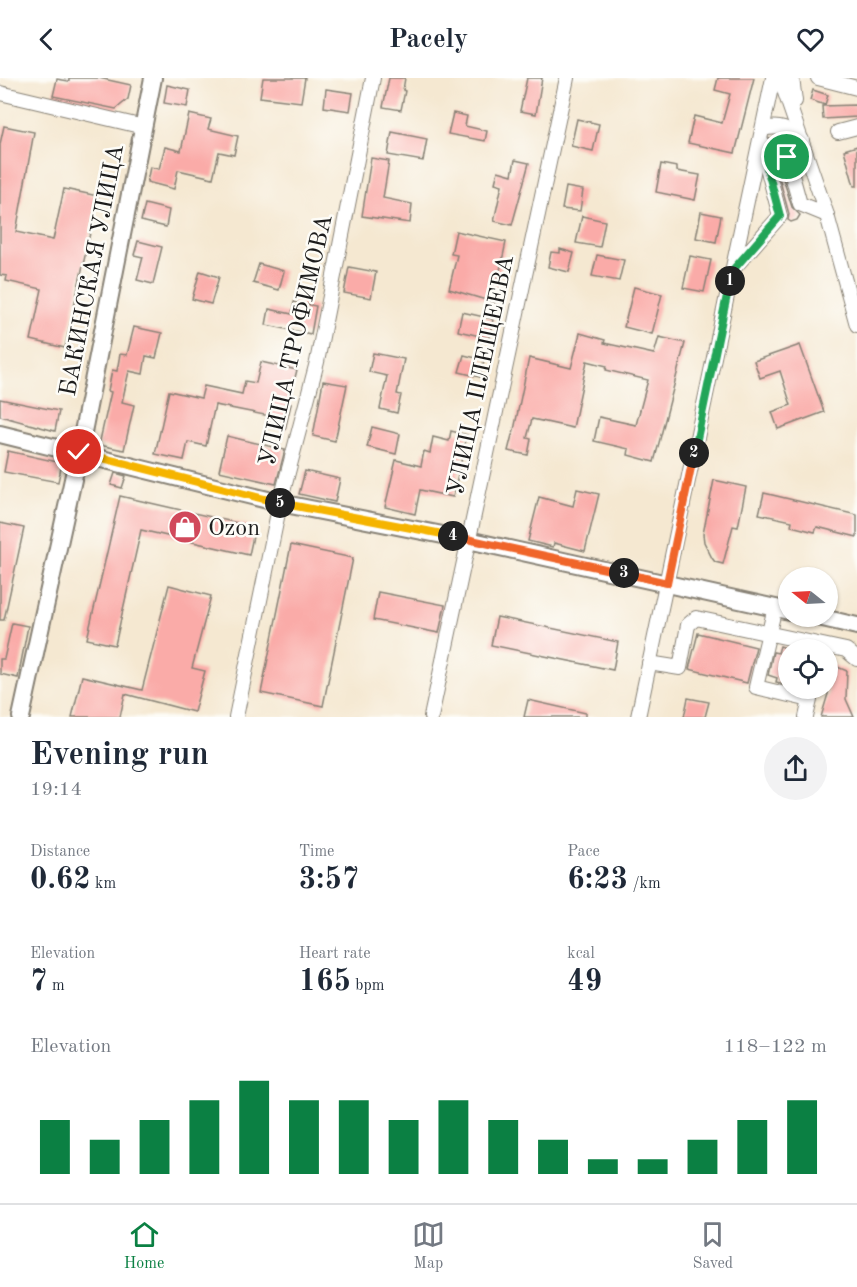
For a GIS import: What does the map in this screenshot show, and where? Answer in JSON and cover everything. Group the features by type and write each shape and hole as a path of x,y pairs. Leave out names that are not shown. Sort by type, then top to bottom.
{"main road":[{"name":"БАКИНСКАЯ УЛИЦА","path":"21,717 79,452 153,78"},
{"path":"0,434 280,502 468,540 778,608"},
{"path":"838,622 857,626"}],"street":[{"name":"УЛИЦА ТРОФИМОВА","path":"236,717 280,502 317,362 373,78"},
{"name":"УЛИЦА ПЛЕЩЕЕВА","path":"431,717 567,78"},
{"path":"638,717 732,271 764,139 773,78"},
{"path":"780,78 827,215 857,325"},
{"path":"792,78 800,133"},
{"path":"818,78 857,88"},
{"path":"0,93 144,127"},
{"path":"764,139 777,126 800,133"},
{"path":"838,132 857,127"},
{"path":"764,139 782,150 787,157 800,204 827,215"},
{"path":"732,271 780,216 767,167 764,139"},
{"path":"778,616 769,633 756,687 810,700 806,717"},
{"path":"650,663 680,668 688,625 696,618 846,650 857,659"}],"building":[{"path":"69,78 99,78 131,85 128,99 116,109 53,96 57,79 69,81"},
{"path":"263,78 305,78 301,102 260,97"},
{"path":"389,78 405,78 401,110 383,107"},
{"path":"527,78 542,78 536,114 520,111"},
{"path":"718,78 754,78 735,153 688,143 694,116 722,123 730,94 715,90"},
{"path":"167,85 190,90 187,107 164,103"},
{"path":"326,89 353,93 350,111 324,107"},
{"path":"813,90 828,95 825,105 810,100"},
{"path":"857,105 857,117 823,119 822,106"},
{"path":"453,113 467,116 465,126 487,131 485,141 448,134"},
{"path":"189,114 211,119 208,129 238,136 234,155 219,152 213,178 178,170 174,189 147,182 150,167 159,169 165,147 181,151"},
{"path":"577,119 599,124 593,151 571,146"},
{"path":"4,126 34,132 16,232 53,240 64,189 98,196 65,348 31,340 42,289 6,281 7,276 0,275 0,144"},
{"path":"392,132 427,139 423,161 388,155"},
{"path":"857,146 857,186 854,186 844,150"},
{"path":"371,158 389,161 383,198 412,204 410,223 362,216"},
{"path":"777,159 792,207 800,215 797,220 791,222 788,220 789,214 776,166"},
{"path":"515,160 529,163 512,225 494,221 502,185 495,183 498,171 512,175"},
{"path":"661,164 677,167 677,171 700,175 695,200 656,192"},
{"path":"566,187 583,190 580,211 562,209"},
{"path":"145,204 169,210 166,227 141,221"},
{"path":"701,212 721,216 716,242 696,238"},
{"path":"582,216 605,221 600,247 576,243"},
{"path":"456,231 506,242 498,280 502,281 496,303 449,289 457,255 451,254"},
{"path":"138,241 162,247 153,284 137,280 143,257 134,255"},
{"path":"560,249 574,253 569,272 548,267 551,252 560,253"},
{"path":"597,255 624,260 619,281 592,276"},
{"path":"690,256 711,260 704,292 683,288"},
{"path":"259,264 284,271 279,290 253,283"},
{"path":"349,267 376,272 371,298 344,293"},
{"path":"200,271 219,277 211,304 192,299"},
{"path":"634,287 662,294 652,334 624,327"},
{"path":"294,302 316,306 311,334 266,325 269,309 292,314"},
{"path":"462,312 493,319 489,338 458,331"},
{"path":"134,327 162,333 156,358 146,356 143,374 129,371 122,402 134,405 124,450 99,445 111,392 108,391 112,370 117,371 120,354 127,355"},
{"path":"580,333 605,340 604,343 654,354 659,337 685,343 654,462 628,455 629,449 594,441 599,417 636,425 648,380 606,370 607,366 587,361 573,428 532,419 527,438 531,439 528,455 508,451 529,358 571,368"},
{"path":"800,345 824,412 778,429 772,412 791,405 780,371 760,378 754,361"},
{"path":"373,353 404,359 397,394 401,395 397,413 380,409 387,376 369,372"},
{"path":"464,355 484,360 480,377 459,372"},
{"path":"261,362 297,370 288,404 291,404 285,430 268,426 270,416 215,405 206,446 188,442 184,460 155,454 169,391 201,398 204,386 242,394 245,381 256,383"},
{"path":"323,381 347,385 335,441 313,436"},
{"path":"0,399 59,411 55,431 0,416"},
{"path":"372,427 400,434 396,454 367,447"},
{"path":"451,431 467,435 453,497 420,490 415,514 385,507 396,460 421,466 424,451 430,453 433,437 449,441"},
{"path":"227,436 285,450 276,484 219,471"},
{"path":"8,451 62,463 58,482 4,472"},
{"path":"305,471 340,479 335,502 299,494"},
{"path":"115,473 126,476 122,488 111,485"},
{"path":"714,480 746,487 738,527 733,526 723,564 715,562 712,558 704,542 703,534"},
{"path":"577,489 599,494 585,551 554,543 553,547 528,541 539,497 573,506"},
{"path":"764,493 857,515 857,537 817,527 815,532 791,526 792,521 759,514"},
{"path":"120,496 255,527 249,555 141,530 115,645 87,639"},
{"path":"0,523 24,528 4,620 0,620"},
{"path":"291,545 353,558 323,706 261,693"},
{"path":"169,585 211,596 192,668 205,671 194,712 125,694 120,717 72,717 82,676 142,690"},
{"path":"378,592 445,605 439,633 373,620"},
{"path":"497,617 618,642 613,670 491,645"},
{"path":"12,623 28,626 18,678 0,674 0,659 4,659"},
{"path":"698,633 756,647 747,683 689,669"},
{"path":"773,652 778,653 778,682 776,682 777,678 768,675"},
{"path":"838,667 847,671 846,699 854,717 821,717 826,699 838,699"},
{"path":"688,698 709,702 705,717 684,717"},
{"path":"528,700 586,713 586,717 524,717"}],"place":[{"name":"Ozon","path":"185,527"}],"route":[{"path":"79,452 280,502 667,583 732,271 780,216 767,167 769,147 782,150 787,157"}]}
